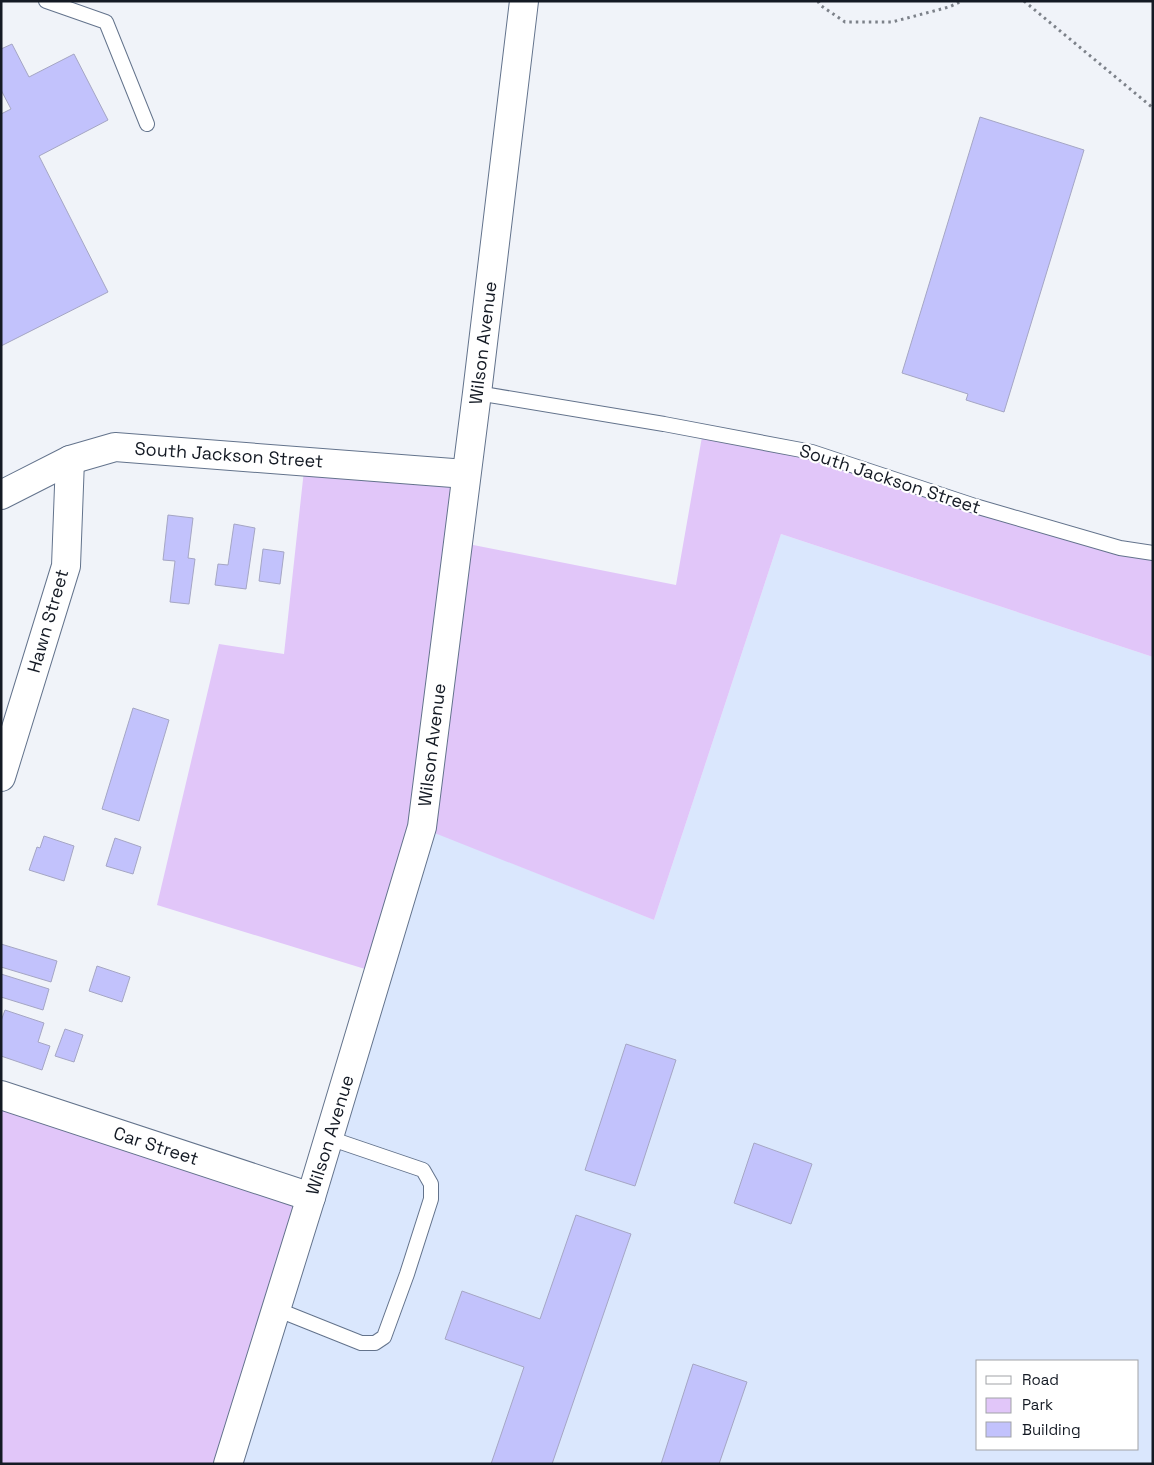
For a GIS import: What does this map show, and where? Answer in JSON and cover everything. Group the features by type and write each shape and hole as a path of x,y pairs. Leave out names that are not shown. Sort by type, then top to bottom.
{"main road":[{"name":"Wilson Avenue","path":"228,1464 422,828 524,1"},
{"name":"South Jackson Street","path":"1,495 70,460 115,446 466,474"},
{"name":"Hawn Street","path":"1,778 66,566 70,460"},
{"name":"Car Street","path":"1,1096 311,1197"}],"lane":[{"path":"46,1 106,22 147,124"},
{"name":"South Jackson Street","path":"477,393 664,424 812,452 975,506 1120,548 1153,553"},
{"path":"276,1309 361,1343 375,1343 384,1337 431,1200 431,1184 423,1170 329,1138"}],"path":[{"path":"818,1 820,6 845,22 892,22 950,7 962,1"},
{"path":"1024,1 1153,108"}],"shaded area":[{"path":"781,534 1153,657 1153,1464 228,1464 422,827 654,920"}],"green space":[{"path":"703,431 812,452 1153,553 1153,657 781,534 654,920 422,828 378,973 157,905 219,644 284,654 305,461 466,474 458,542 676,585"},
{"path":"1,1095 311,1197 228,1464 1,1464"}],"building":[{"path":"12,44 29,77 74,54 108,120 39,156 108,292 1,346 1,114 11,109 1,90 1,49"},
{"path":"980,117 1084,150 1004,412 966,400 968,394 902,373"},
{"path":"168,515 193,518 188,558 195,559 189,604 170,602 175,561 163,560"},
{"path":"234,524 255,528 246,589 215,585 218,564 228,565"},
{"path":"263,549 284,552 280,584 259,581"},
{"path":"133,708 169,720 139,821 102,809"},
{"path":"44,836 74,846 64,881 29,870 37,847 40,848"},
{"path":"115,838 141,847 133,874 106,866"},
{"path":"1,944 57,961 51,982 1,967"},
{"path":"97,966 130,977 122,1002 89,991"},
{"path":"1,974 49,989 43,1010 1,997"},
{"path":"5,1010 44,1023 38,1042 50,1046 42,1070 1,1056 1,1021"},
{"path":"65,1029 83,1035 74,1062 55,1056"},
{"path":"626,1044 676,1060 635,1186 585,1170"},
{"path":"754,1143 812,1164 791,1224 734,1203"},
{"path":"576,1215 631,1234 552,1464 491,1464 524,1367 445,1339 462,1291 540,1319"},
{"path":"693,1364 747,1382 719,1464 661,1464"}]}
